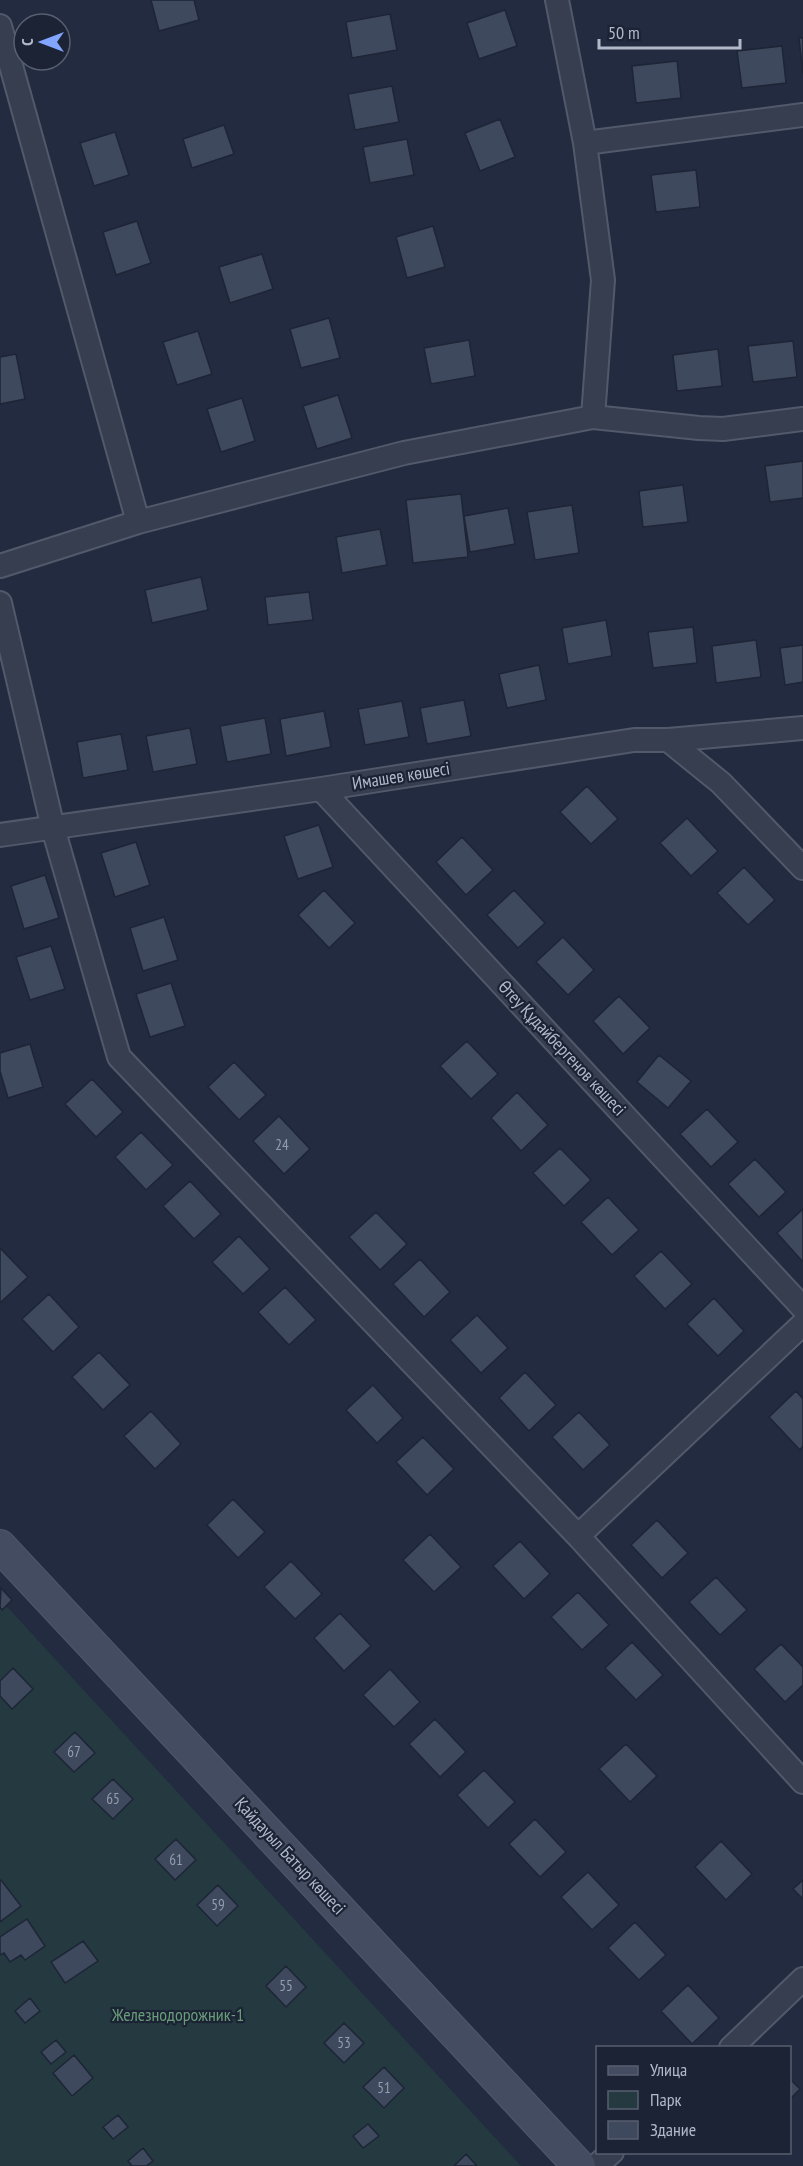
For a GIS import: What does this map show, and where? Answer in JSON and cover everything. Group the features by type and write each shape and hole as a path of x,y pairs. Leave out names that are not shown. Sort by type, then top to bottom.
{"street":[{"path":"557,0 585,143 603,280 593,417"},
{"path":"0,26 138,522"},
{"path":"585,143 803,115"},
{"path":"0,566 138,522 404,453 593,417 699,429 723,429 803,420"},
{"path":"0,603 53,828 119,1057 578,1536 803,1782"},
{"name":"Имашев көшесі","path":"0,835 321,789 634,740 668,740 803,728"},
{"path":"668,740 721,783 803,868"},
{"name":"Өтеу Құдайбергенов көшесі","path":"321,789 803,1308"},
{"path":"578,1536 803,1324"},
{"name":"Қайдауыл Батыр көшесі","path":"0,1546 579,2166"},
{"path":"733,2046 803,1979"},
{"path":"596,2166 610,2154"}],"green space":[{"name":"Железнодорожник-1","path":"0,1599 521,2166 0,2166"}],"building":[{"path":"151,0 194,0 199,20 159,31"},
{"path":"505,10 517,46 479,59 467,23"},
{"path":"390,14 397,50 352,58 346,22"},
{"path":"799,38 803,38 803,74"},
{"path":"782,46 786,83 742,88 737,51"},
{"path":"677,61 681,98 636,103 632,66"},
{"path":"392,86 399,122 355,130 348,94"},
{"path":"500,119 515,157 480,171 465,133"},
{"path":"224,125 234,154 192,168 183,139"},
{"path":"115,132 129,175 94,186 80,143"},
{"path":"407,139 414,175 370,183 363,147"},
{"path":"696,170 700,207 656,212 651,175"},
{"path":"137,221 151,263 116,275 103,232"},
{"path":"433,226 445,267 407,278 396,237"},
{"path":"262,254 273,289 230,303 219,267"},
{"path":"329,318 340,358 301,368 290,329"},
{"path":"198,331 212,374 177,385 163,342"},
{"path":"469,340 475,376 431,384 424,348"},
{"path":"793,341 797,377 753,382 748,346"},
{"path":"718,349 722,386 677,391 673,355"},
{"path":"16,354 25,399 0,404 0,357"},
{"path":"338,395 352,438 317,449 303,406"},
{"path":"242,398 255,441 221,452 207,409"},
{"path":"803,461 803,498 770,502 765,466"},
{"path":"683,485 688,522 643,527 639,491"},
{"path":"461,494 468,557 413,563 406,500"},
{"path":"572,505 579,553 535,560 527,512"},
{"path":"508,508 515,544 470,552 464,516"},
{"path":"380,529 387,565 342,573 336,537"},
{"path":"201,577 208,610 152,623 145,590"},
{"path":"309,592 313,620 268,625 265,597"},
{"path":"606,620 612,656 568,664 562,628"},
{"path":"693,627 697,663 653,668 648,632"},
{"path":"756,640 761,677 716,683 712,646"},
{"path":"803,645 803,682 785,685 780,648"},
{"path":"539,665 546,700 507,708 499,674"},
{"path":"464,700 471,736 427,744 420,708"},
{"path":"402,701 409,737 365,745 358,709"},
{"path":"324,711 331,747 286,756 280,719"},
{"path":"265,718 271,754 227,762 220,726"},
{"path":"190,728 197,764 153,772 146,736"},
{"path":"121,734 128,770 83,778 77,742"},
{"path":"587,786 618,819 591,844 560,812"},
{"path":"687,818 718,851 691,876 660,843"},
{"path":"319,825 333,867 298,879 284,836"},
{"path":"462,837 493,870 466,895 436,862"},
{"path":"136,842 150,885 115,897 101,853"},
{"path":"744,867 775,900 748,925 717,893"},
{"path":"45,875 59,918 24,929 11,886"},
{"path":"324,890 355,923 329,948 298,915"},
{"path":"514,890 545,923 518,948 487,915"},
{"path":"164,917 178,960 143,971 130,928"},
{"path":"563,937 594,970 568,995 536,962"},
{"path":"51,946 65,989 30,1000 16,957"},
{"path":"171,983 185,1026 150,1037 136,994"},
{"path":"619,996 650,1028 623,1054 593,1021"},
{"path":"467,1041 498,1074 471,1099 440,1066"},
{"path":"30,1044 43,1087 8,1098 0,1071 0,1053"},
{"path":"659,1055 691,1081 668,1108 637,1082"},
{"path":"234,1062 266,1095 239,1120 208,1087"},
{"path":"92,1079 123,1112 96,1137 65,1104"},
{"path":"517,1092 548,1125 521,1151 491,1118"},
{"path":"707,1109 738,1142 711,1167 680,1134"},
{"path":"279,1116 310,1149 284,1174 253,1141"},
{"path":"141,1132 173,1165 146,1190 115,1157"},
{"path":"560,1148 591,1180 564,1206 533,1173"},
{"path":"755,1159 786,1192 759,1217 728,1184"},
{"path":"190,1181 221,1214 194,1239 163,1206"},
{"path":"608,1197 639,1230 612,1255 581,1222"},
{"path":"803,1209 803,1262 777,1233"},
{"path":"376,1212 407,1244 380,1270 349,1237"},
{"path":"239,1236 270,1269 243,1294 212,1262"},
{"path":"0,1248 28,1277 1,1302 0,1301"},
{"path":"661,1251 692,1284 665,1309 634,1276"},
{"path":"420,1259 450,1292 424,1317 393,1284"},
{"path":"285,1287 316,1320 289,1345 258,1312"},
{"path":"49,1294 79,1327 53,1352 22,1319"},
{"path":"714,1298 744,1331 718,1356 687,1324"},
{"path":"477,1315 508,1348 481,1373 450,1340"},
{"path":"99,1352 130,1385 103,1410 72,1377"},
{"path":"525,1372 556,1405 529,1431 499,1398"},
{"path":"373,1385 403,1418 377,1443 346,1410"},
{"path":"796,1391 803,1399 803,1446 800,1450 769,1417"},
{"path":"151,1411 181,1444 155,1469 124,1436"},
{"path":"579,1412 610,1445 583,1470 552,1437"},
{"path":"423,1437 454,1469 427,1495 396,1462"},
{"path":"233,1499 265,1532 238,1558 207,1525"},
{"path":"657,1520 688,1553 662,1578 631,1545"},
{"path":"430,1534 461,1567 434,1592 403,1560"},
{"path":"520,1541 550,1574 524,1599 493,1566"},
{"path":"291,1561 322,1594 295,1619 264,1587"},
{"path":"716,1577 747,1610 720,1635 689,1602"},
{"path":"1,1588 12,1600 2,1610 0,1607"},
{"path":"578,1592 609,1625 582,1650 551,1617"},
{"path":"340,1613 371,1646 344,1671 314,1638"},
{"path":"632,1642 663,1675 636,1700 605,1668"},
{"path":"781,1644 803,1667 803,1685 785,1702 754,1669"},
{"path":"13,1668 33,1689 12,1709 0,1696 0,1681"},
{"path":"390,1669 420,1702 394,1727 363,1695"},
{"path":"435,1719 466,1752 440,1777 409,1744"},
{"path":"75,1732 95,1753 74,1772 54,1752"},
{"path":"626,1744 657,1776 630,1802 599,1769"},
{"path":"484,1770 515,1802 488,1828 457,1795"},
{"path":"113,1779 133,1799 113,1819 92,1799"},
{"path":"535,1819 566,1852 540,1877 509,1844"},
{"path":"176,1839 196,1860 175,1880 155,1859"},
{"path":"721,1841 752,1874 726,1900 695,1867"},
{"path":"588,1872 619,1905 592,1930 561,1897"},
{"path":"803,1880 803,1899 793,1889"},
{"path":"0,1881 21,1906 0,1922"},
{"path":"218,1885 238,1906 217,1926 197,1905"},
{"path":"27,1919 45,1946 25,1960 21,1955 10,1962 4,1953 0,1955 0,1937"},
{"path":"635,1922 666,1955 639,1980 608,1948"},
{"path":"83,1941 98,1961 65,1983 51,1962"},
{"path":"286,1966 306,1987 286,2007 266,1986"},
{"path":"688,1985 719,2018 692,2044 661,2011"},
{"path":"30,1998 40,2011 25,2023 15,2011"},
{"path":"344,2023 364,2043 344,2063 324,2043"},
{"path":"56,2040 66,2052 51,2064 41,2052"},
{"path":"74,2055 93,2078 72,2096 53,2073"},
{"path":"384,2067 404,2088 384,2108 363,2087"},
{"path":"791,2080 800,2089 791,2098"},
{"path":"118,2115 128,2127 113,2139 103,2127"},
{"path":"368,2124 379,2136 363,2148 353,2136"},
{"path":"143,2148 153,2161 146,2166 132,2166 128,2161"},
{"path":"466,2154 477,2166 454,2166"}]}
